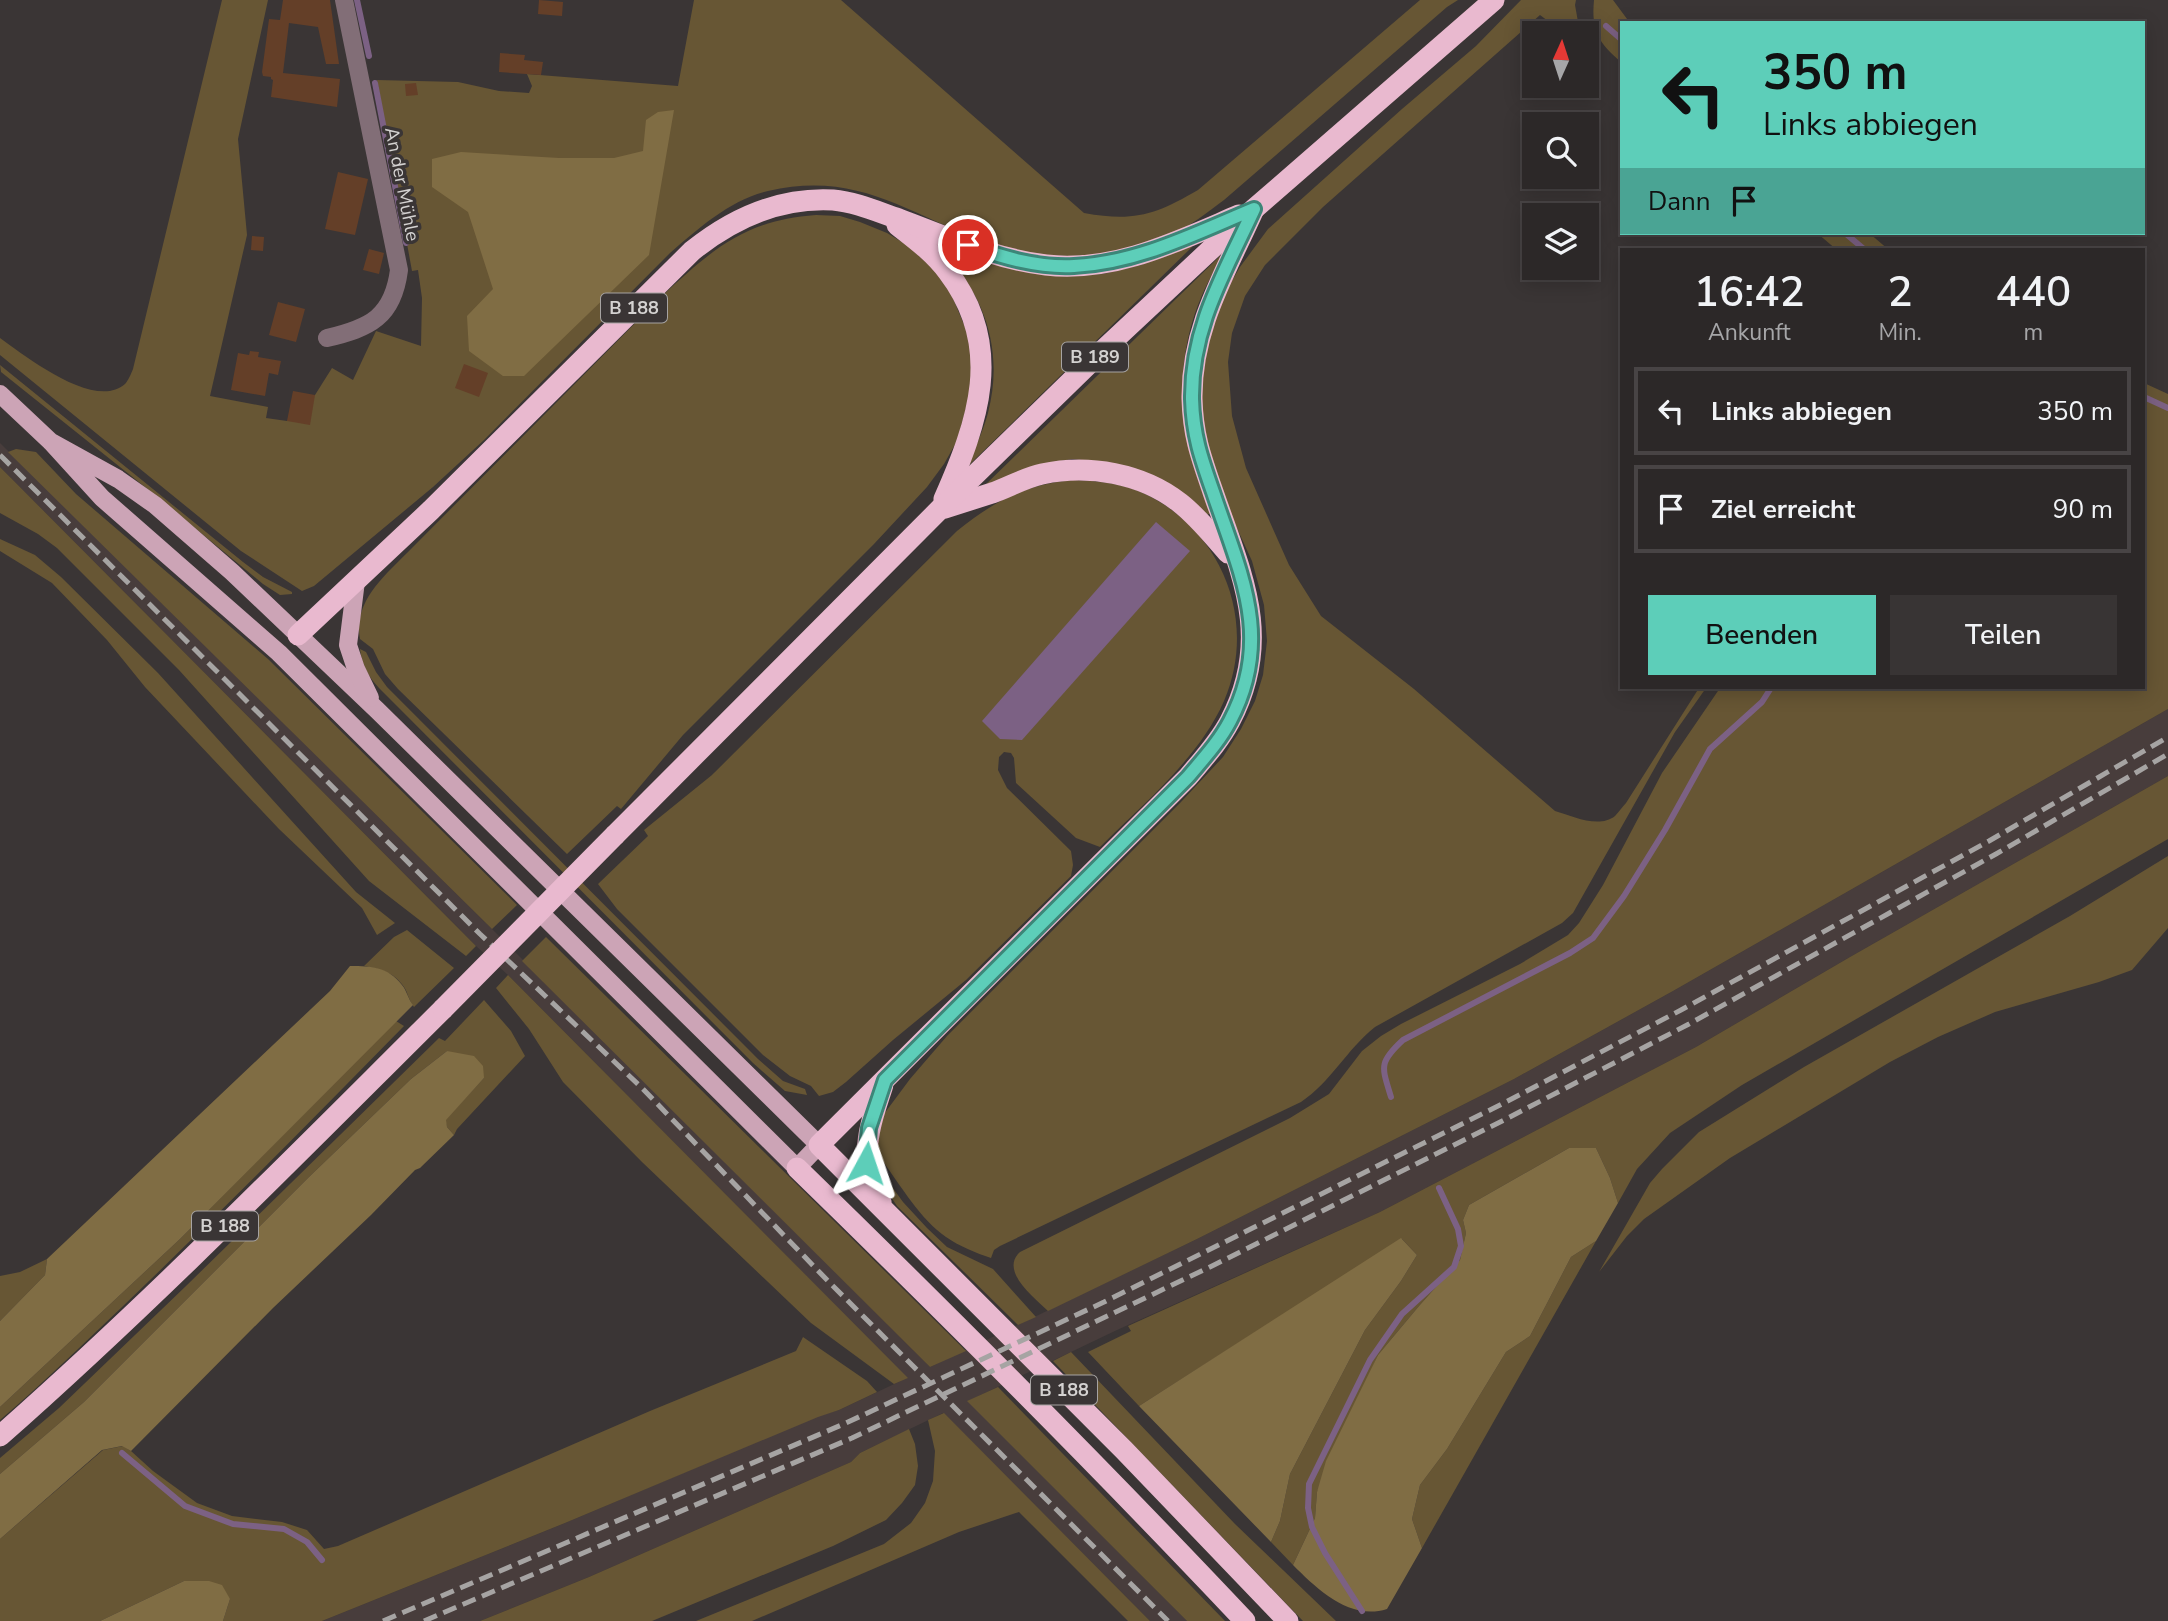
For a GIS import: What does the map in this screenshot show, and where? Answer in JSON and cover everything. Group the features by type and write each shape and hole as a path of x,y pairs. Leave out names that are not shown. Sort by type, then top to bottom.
{"highway":[{"name":"B 189","path":"940,509 1100,353 1254,209 1494,0"},
{"name":"B 188","path":"0,1436 74,1370 218,1233 940,509 966,448 975,418 982,371 980,345 964,297 948,271 926,248 881,213 835,200 791,203 740,218 715,232 692,251 356,581"},
{"path":"881,213 990,253 1021,261 1072,266 1124,258 1177,242 1254,209"},
{"path":"1235,561 1199,453 1192,396 1194,360 1202,325 1254,209"},
{"name":"B 188","path":"940,509 995,492 1014,482 1066,470 1094,470 1151,485 1179,502 1199,520 1235,561 1250,610 1250,667 1229,723 1188,777 819,1145 1124,1450 1288,1621"},
{"path":"301,632 356,581"},
{"path":"885,1080 869,1128 866,1163 874,1190 887,1213"},
{"name":"B 188","path":"797,1168 1105,1474 1245,1621"}],"main road":[{"path":"0,394 51,442 102,498 279,653 301,632 155,505 118,479 51,442"},
{"name":"B 188","path":"356,581 348,645 356,669 377,710"},
{"name":"B 188","path":"279,653 797,1168 819,1145 301,632"}],"street":[{"name":"An der Mühle","path":"327,338 353,332 381,316 391,302 399,270 344,0"}],"shaded area":[{"path":"222,0 268,0 238,139 247,235 210,396 268,407 266,418 287,421 315,395 332,368 353,380 376,331 421,346 422,298 418,270 412,271 377,80 458,82 499,91 529,93 532,86 527,74 678,86 694,0 841,0 1084,213 1131,216 1156,211 1198,190 1420,0 1458,0 1224,200 1199,219 1148,244 1101,254 1076,256 1028,253 980,240 878,197 827,186 799,186 768,191 741,201 716,216 670,253 484,440 433,487 314,586 302,591 241,551 0,355 0,338 43,368 79,386 96,391 112,391 127,381 133,369"},
{"path":"1521,0 1576,0 1578,21 1548,21 1540,15 1533,21 1522,21 1522,31 1323,207 1265,265 1245,296 1232,333 1228,362 1232,416 1246,468 1289,565 1321,616 1414,689 1555,811 1577,818 1601,821 1615,816 1698,689 1705,689 1675,732 1573,913 1562,923 1375,1027 1321,1085 1301,1102 1000,1246 994,1250 991,1258 956,1243 937,1230 911,1202 882,1160 874,1157 884,1114 947,1036 1181,802 1223,757 1241,729 1255,701 1263,675 1267,641 1264,605 1252,561 1225,502 1205,440 1201,392 1208,338 1226,291 1268,229 1476,46"},
{"path":"1594,0 1613,0 1629,21 1620,21 1620,61 1602,43 1600,21 1594,21"},
{"path":"674,110 649,255 524,376 503,376 469,351 467,316 493,289 468,212 432,187 432,159 461,152 559,158 614,158 643,151 646,120 658,112"},
{"path":"840,216 887,233 907,245 938,273 952,296 970,339 972,386 957,441 927,487 874,544 683,735 621,809 617,806 567,854 385,674 373,649 360,639 361,613 372,591 389,571 663,295 698,264 750,230 791,218"},
{"path":"1819,235 1871,235 1887,248 1835,248"},
{"path":"932,243 1063,276 1103,274 1141,265 1189,244 1192,247 966,468 981,434 993,389 991,342 977,299 950,260"},
{"path":"1220,256 1222,258 1205,288 1193,320 1186,351 1183,384 1189,449 1211,513 1207,515 1113,463 1072,459 1033,466 981,489"},
{"path":"0,365 243,562 292,594 280,595 263,584 1,372"},
{"path":"2145,383 2168,394 2168,709 1514,1079 1197,1239 1048,1311 1021,1284 1014,1267 1020,1252 1290,1118 1329,1094 1362,1051 1381,1036 1520,964 1568,935 1579,923 1603,885 1662,773 1719,689 2145,689"},
{"path":"0,443 930,1367 1197,1239 1514,1079 2168,709 2168,776 1696,1047 1380,1212 1117,1330 968,1401 1187,1621 1150,1621 943,1413 860,1453 851,1462 589,1577 480,1621 322,1621 565,1523 818,1416 839,1410 907,1378 0,467"},
{"path":"16,449 36,452 76,494 268,659 517,905 492,929 8,452"},
{"path":"0,467 476,946 466,956 369,881 179,670 57,548 0,513"},
{"path":"1073,480 1119,485 1145,494 1172,510 1195,531 1213,555 1226,582 1235,611 1237,641 1234,671 1224,701 1200,742 1185,761 1100,847 1076,838 1016,783 1014,758 1011,753 1004,752 999,757 998,770 1007,788 1071,851 1071,876 966,980 846,1082 833,1092 819,1096 811,1086 790,1076 763,1055 617,909 598,884 648,836 644,830 712,775 957,531 1010,496 1039,486"},
{"path":"1156,522 1190,551 1022,740 1000,739 982,721"},
{"path":"0,539 35,555 61,577 158,673 356,892 395,923 377,935 362,908 279,829 145,687 107,640 52,583 0,551"},
{"path":"360,649 366,652 387,687 758,1059 783,1081 805,1089 807,1095 785,1091 753,1063 379,688 366,670"},
{"path":"2168,776 2168,839 1742,1085 1670,1133 1637,1169 1618,1203 1596,1148 1569,1148 1469,1205 1463,1220 1466,1233 1460,1260 1378,1355 1317,1492 1315,1518 1293,1565 1271,1542 1280,1521 1290,1474 1365,1330 1417,1255 1402,1239 1139,1406 1088,1352 1131,1331 1128,1326 1380,1212 1696,1047"},
{"path":"2168,856 2168,928 2132,970 1995,1012 1890,1062 1730,1158 1644,1219 1599,1272 1650,1183 1699,1132 1804,1067 2070,916"},
{"path":"407,930 454,968 414,1007 396,978 381,970 364,966 394,937"},
{"path":"546,937 966,1351 930,1367 522,961"},
{"path":"350,966 372,967 391,974 404,987 413,1005 180,1239 0,1407 0,1321 45,1275 47,1259 330,991"},
{"path":"508,975 908,1378 894,1384 811,1323 642,1162 563,1082 529,1029 496,988"},
{"path":"484,1000 511,1031 525,1056 454,1135 445,1120 484,1078 447,1051 411,1079 309,1177 84,1402 0,1474 0,1458 59,1408 439,1038 445,1041"},
{"path":"396,1021 404,1026 299,1133 121,1308 0,1420 0,1407 180,1239"},
{"path":"447,1051 474,1056 483,1066 484,1078 446,1120 447,1127 454,1135 273,1308 131,1451 122,1446 102,1450 0,1539 0,1474 84,1402 309,1177 411,1079"},
{"path":"1569,1148 1596,1148 1618,1203 1596,1241 1571,1257 1530,1336 1506,1352 1447,1449 1420,1485 1412,1519 1422,1548 1387,1609 1360,1611 1335,1601 1293,1565 1315,1518 1317,1492 1326,1461 1378,1355 1460,1260 1466,1233 1463,1220 1469,1205"},
{"path":"877,1166 903,1202 947,1247 993,1269 1036,1317 1018,1325 897,1206 881,1182"},
{"path":"1401,1238 1417,1255 1365,1330 1290,1474 1280,1521 1271,1542 1139,1406"},
{"path":"1596,1241 1422,1548 1412,1519 1420,1485 1447,1449 1506,1352 1530,1336 1571,1257"},
{"path":"47,1259 45,1275 0,1321 0,1276 20,1272"},
{"path":"803,1337 867,1381 877,1392 839,1410 322,1621 223,1621 230,1599 184,1581 100,1621 0,1621 0,1539 103,1450 123,1446 197,1503 232,1516 282,1522 307,1530 324,1549 338,1546 796,1351"},
{"path":"1071,1352 1235,1524 1336,1621 1303,1621 1053,1361"},
{"path":"998,1387 1225,1621 1187,1621 967,1401"},
{"path":"944,1413 1150,1621 1128,1621 1019,1512 959,1532 752,1621 696,1621 884,1544 911,1523 925,1503 933,1481 935,1451 928,1420"},
{"path":"909,1429 915,1444 918,1466 915,1485 886,1520 833,1546 652,1621 480,1621 589,1577 851,1462 860,1453"},
{"path":"184,1581 209,1581 222,1585 230,1599 223,1621 100,1621"}],"building":[{"path":"283,0 330,0 339,64 326,64 318,27 289,23 283,73 340,79 337,107 271,97 273,80 263,76 262,72 269,19 280,20"},
{"path":"539,0 563,2 562,16 538,14"},
{"path":"500,53 525,55 524,60 543,62 541,75 499,72"},
{"path":"416,83 418,95 406,96 405,84"},
{"path":"338,172 368,179 355,235 325,229"},
{"path":"252,236 264,237 263,251 251,250"},
{"path":"369,249 384,253 379,274 363,270"},
{"path":"278,302 305,309 296,342 269,335"},
{"path":"250,351 259,352 258,357 281,361 278,375 269,373 265,396 231,390 238,353 249,355"},
{"path":"464,364 488,373 479,397 455,388"},
{"path":"293,391 315,395 310,425 287,421"}],"waterway":[{"path":"357,0 369,56"},
{"path":"1606,26 1620,38"},
{"path":"375,83 406,243"},
{"path":"1847,235 1863,248"},
{"path":"2145,397 2168,408"},
{"path":"1391,1097 1384,1066 1389,1054 1403,1040 1570,953 1593,938 1624,896 1665,830 1710,749 1762,702 1770,689"},
{"path":"1362,1611 1325,1553 1312,1527 1308,1508 1309,1484 1370,1360 1402,1314 1454,1267 1461,1246 1458,1229 1439,1188"},
{"path":"122,1453 185,1506 233,1524 284,1529 307,1542 322,1560"}],"railway":[{"path":"0,455 480,934 642,1088 828,1281 1168,1621"},
{"path":"383,1621 846,1423 1104,1302 1500,1105 1681,1010 1989,841 2168,737"},
{"path":"424,1621 852,1438 1212,1266 1689,1024 1996,854 2168,754"}],"route":[{"path":"866,1163 869,1128 885,1080 1188,777 1229,723 1250,667 1250,610 1244,584 1199,453 1192,396 1194,360 1202,325 1254,209 1177,242 1100,264 1046,265 1021,261 968,245"}]}
